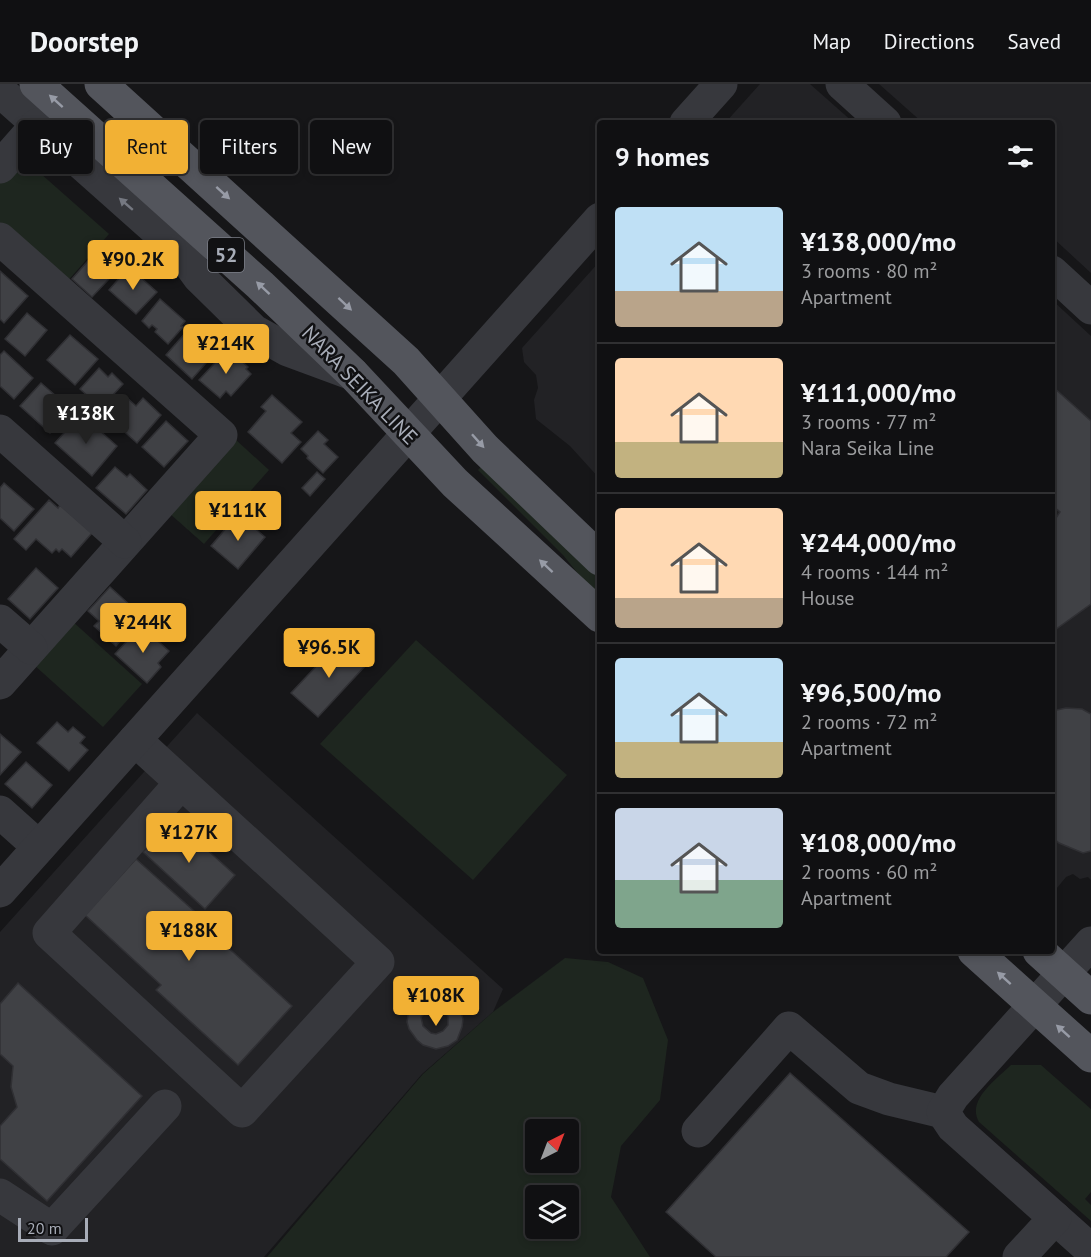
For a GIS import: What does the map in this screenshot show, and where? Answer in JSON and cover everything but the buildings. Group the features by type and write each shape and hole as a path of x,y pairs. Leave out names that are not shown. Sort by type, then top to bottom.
{"main road":[{"name":"NARA SEIKA LINE","path":"36,84 260,285 353,374 455,483 597,613"},
{"name":"52","path":"101,84 406,361 485,449 597,556"},
{"path":"977,954 1091,1056"},
{"path":"1042,954 1091,998"}],"street":[{"path":"689,120 721,84"},
{"path":"842,84 882,120"},
{"path":"0,91 32,120"},
{"path":"0,167 18,147"},
{"path":"93,174 180,251 199,277 254,331 288,350 353,374"},
{"path":"0,891 597,222"},
{"path":"0,239 221,435 0,683"},
{"path":"1055,275 1091,308"},
{"path":"0,430 125,542"},
{"path":"0,621 31,648"},
{"path":"135,740 378,962 242,1111 49,933 182,783"},
{"path":"0,812 39,847"},
{"path":"943,1112 953,1096 1091,943"},
{"path":"698,1131 789,1028 859,1088 889,1099 943,1112 953,1127 1091,1250"},
{"path":"0,1195 52,1229 165,1106"},
{"path":"1019,1257 1055,1218"}],"shaded area":[{"path":"760,84 810,84 851,120 728,120"},
{"path":"879,84 1091,84 1091,273 1055,240 1055,120 920,120"},
{"path":"16,165 18,165 18,174 41,174 109,234 65,284 0,224 0,182"},
{"path":"597,264 597,476 570,446 536,419 534,400 538,388 536,375 524,362 522,348"},
{"path":"1055,303 1091,336 1091,880 1088,877 1080,879 1073,874 1066,877 1055,890"},
{"path":"235,439 269,470 204,544 169,513"},
{"path":"486,462 597,573 597,597 563,555 478,470"},
{"path":"72,621 142,684 103,727 33,664"},
{"path":"416,640 567,775 473,880 320,744"},
{"path":"197,713 503,989 493,1012 422,1074 264,1257 0,1257 0,932"},
{"path":"565,958 608,962 643,978 668,1040 660,1100 621,1146 611,1197 650,1257 267,1257 423,1074 493,1012"},
{"path":"1011,1065 1041,1065 1091,1109 1091,1192 1085,1199 1091,1205 1091,1221 979,1122 976,1114 980,1098 991,1083"}]}
